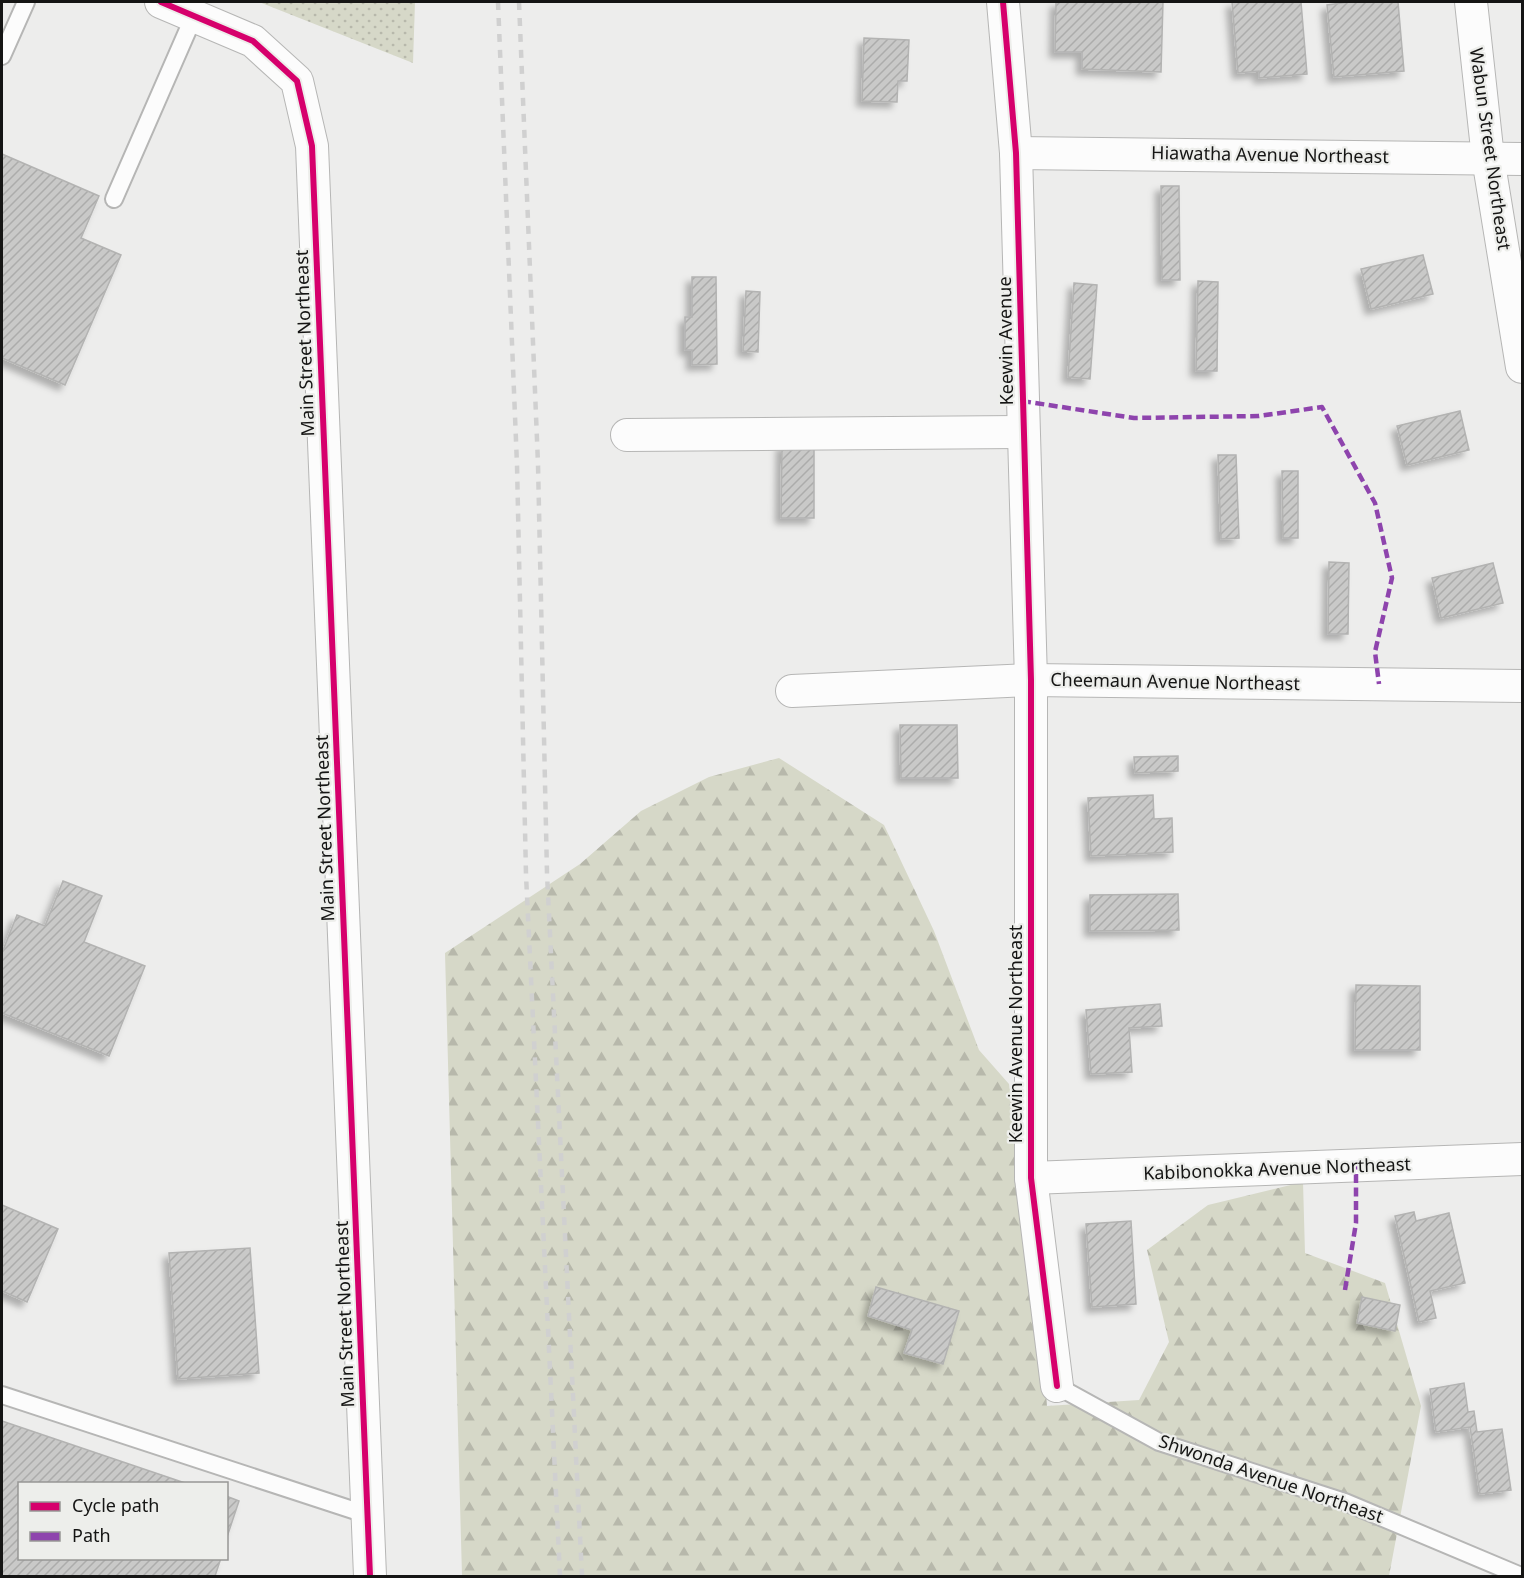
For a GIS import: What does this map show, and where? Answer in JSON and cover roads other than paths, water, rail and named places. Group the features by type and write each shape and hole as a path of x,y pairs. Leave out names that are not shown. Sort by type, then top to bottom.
{"street":[{"path":"161,2 194,16"},
{"name":"Keewin Avenue","path":"1003,2 1016,153 1031,680"},
{"name":"Wabun Street Northeast","path":"1471,2 1488,158 1522,368"},
{"name":"Main Street Northeast","path":"194,16 253,41 297,81 312,146 370,1576"},
{"name":"Hiawatha Avenue Northeast","path":"1016,153 1522,159"},
{"path":"627,435 1023,432"},
{"name":"Cheemaun Avenue Northeast","path":"792,691 1031,680 1522,686"},
{"name":"Keewin Avenue Northeast","path":"1031,680 1031,1178 1057,1386"},
{"name":"Kabibonokka Avenue Northeast","path":"1031,1178 1522,1160"}],"lane":[{"path":"2,56 26,2"},
{"path":"114,199 194,16"},
{"name":"Shwonda Avenue Northeast","path":"1057,1386 1159,1442 1345,1502 1521,1576"},
{"path":"2,1395 368,1515"}],"railway":[{"path":"498,2 517,465 526,875 560,1576"},
{"path":"519,2 538,464 547,874 582,1576"}]}
